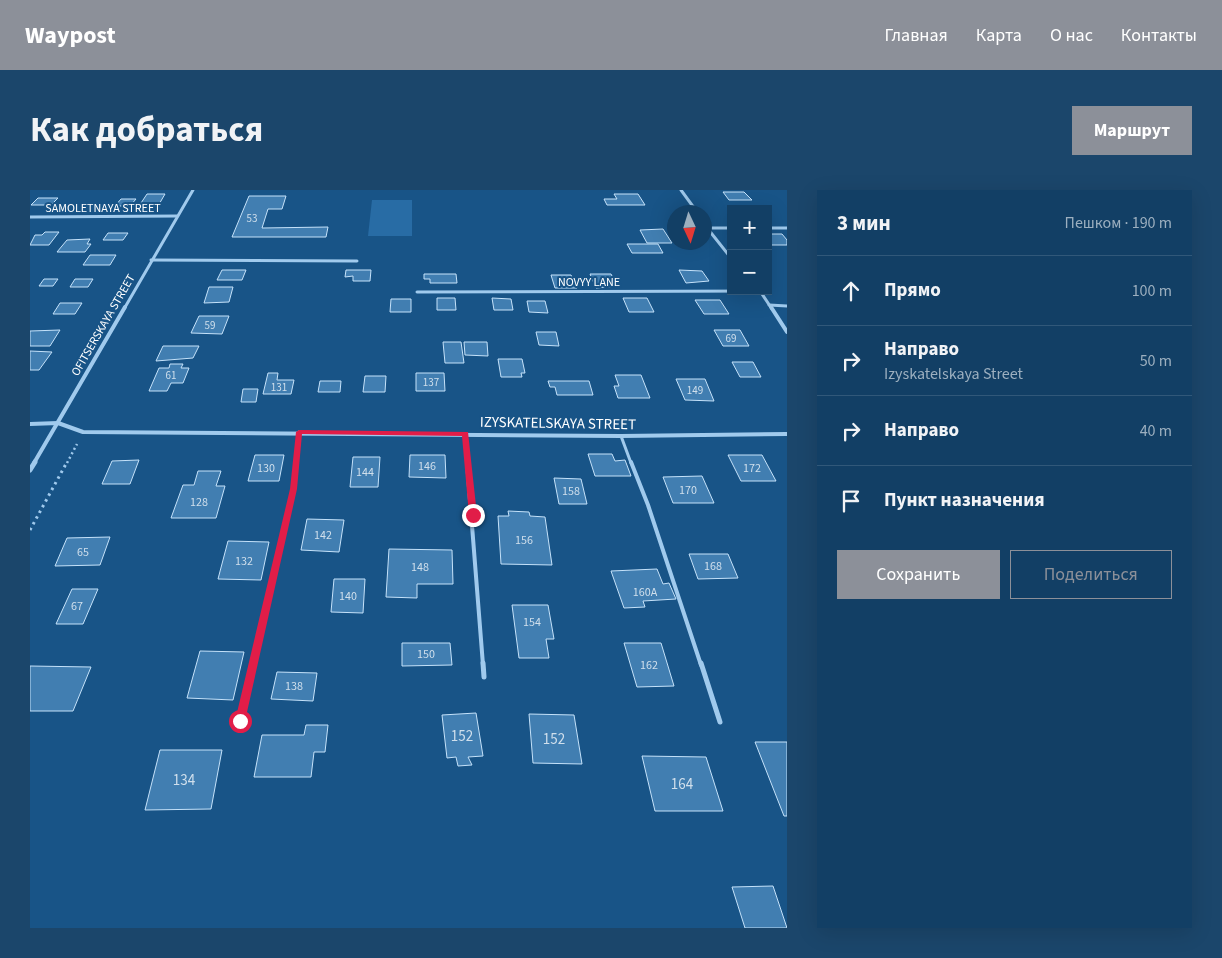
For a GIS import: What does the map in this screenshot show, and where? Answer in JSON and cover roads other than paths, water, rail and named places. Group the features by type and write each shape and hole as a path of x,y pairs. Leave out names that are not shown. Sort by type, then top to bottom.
{"street":[{"name":"OFITSERSKAYA STREET","path":"30,470 193,190"},
{"path":"681,190 692,205"},
{"name":"SAMOLETNAYA STREET","path":"30,217 177,216"},
{"path":"712,228 727,228"},
{"path":"772,228 787,228"},
{"path":"712,234 727,253"},
{"path":"151,260 357,261"},
{"name":"NOVYY LANE","path":"417,292 727,291"},
{"path":"763,295 787,332"},
{"path":"769,305 787,306"},
{"name":"IZYSKATELSKAYA STREET","path":"30,424 58,423 83,432 299,432 621,436 787,434"}],"lane":[{"path":"240,721 294,489 299,432"},
{"path":"465,434 484,677"},
{"path":"621,436 648,505 720,722"}]}
